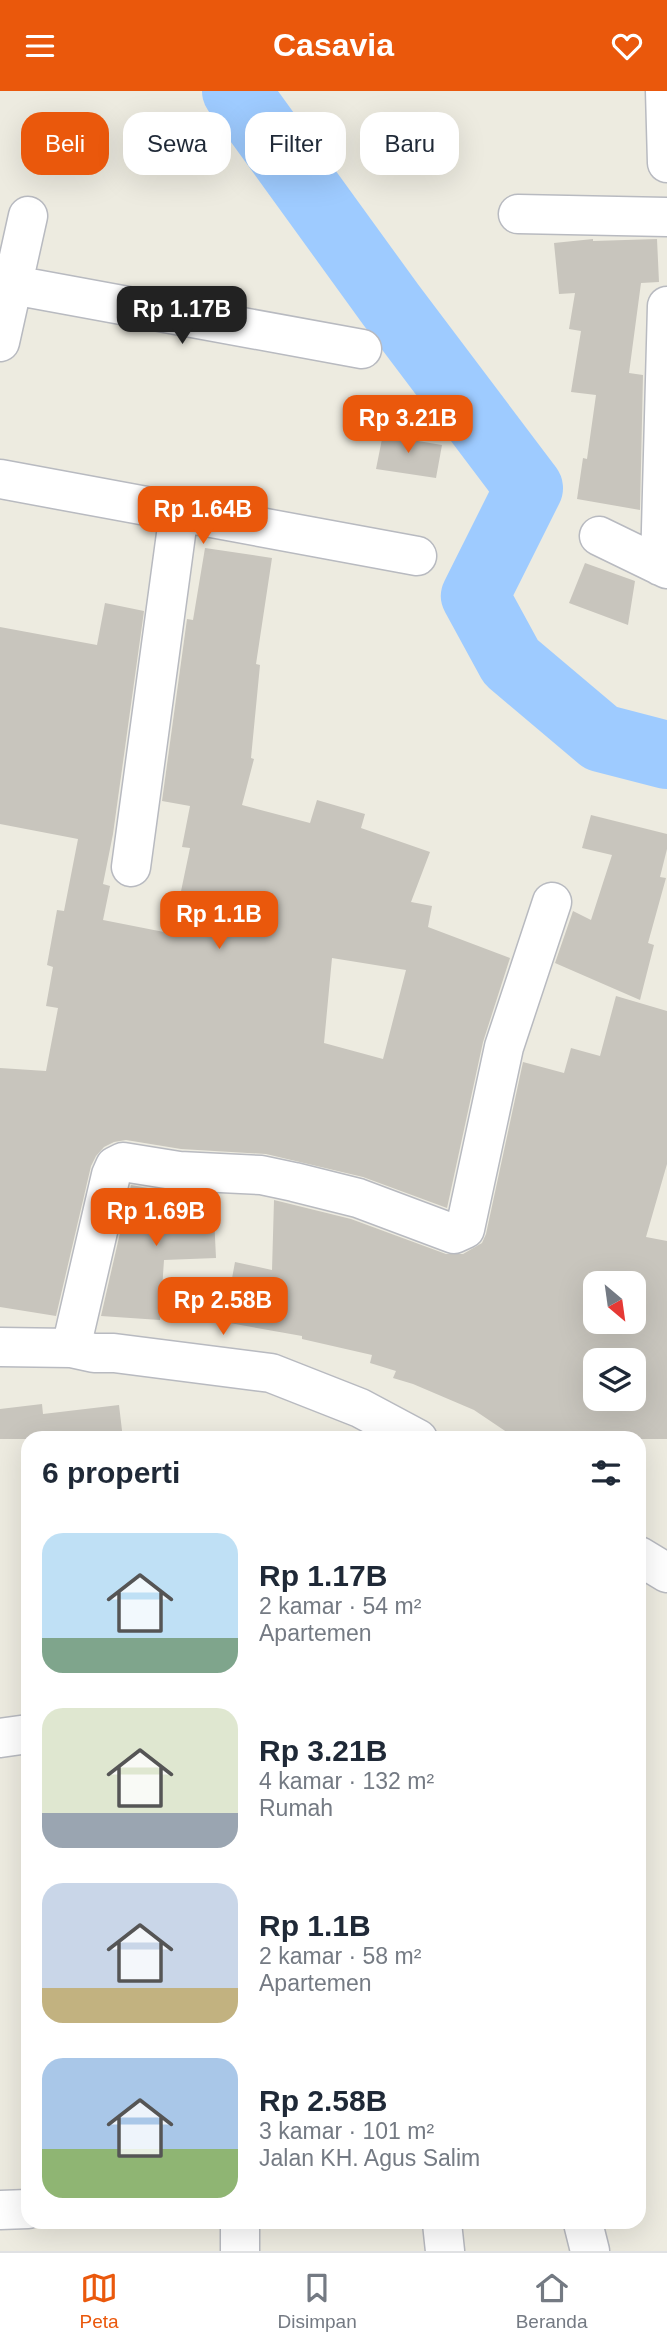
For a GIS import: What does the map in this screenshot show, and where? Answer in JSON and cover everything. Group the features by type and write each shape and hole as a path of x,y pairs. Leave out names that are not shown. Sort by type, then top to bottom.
{"street":[{"path":"665,91 667,163"},
{"path":"518,214 667,216"},
{"path":"0,342 28,216"},
{"path":"13,285 362,349"},
{"path":"599,535 664,567 667,306"},
{"path":"0,479 416,556"},
{"path":"131,867 179,512"},
{"path":"71,1348 111,1175 115,1166 123,1162 179,1171 261,1175 358,1198 454,1234 465,1229 504,1047 552,902"},
{"path":"0,1347 71,1348 94,1353 271,1373 360,1408 403,1431"},
{"path":"646,1560 667,1573"},
{"path":"0,1738 21,1735"},
{"path":"0,2210 21,2209"},
{"path":"240,2229 240,2251"},
{"path":"443,2229 445,2251"},
{"path":"584,2229 590,2251"}],"building":[{"path":"593,239 657,239 659,282 641,283 629,373 643,375 640,510 577,499 583,458 587,459 596,395 571,392 581,331 569,329 575,293 559,294 554,243"},
{"path":"384,429 413,435 412,440 442,445 436,478 376,469"},
{"path":"205,548 272,558 256,664 260,665 251,758 254,759 242,805 310,823 317,800 365,814 361,828 430,852 411,902 432,906 428,927 510,958 483,1042 447,1208 363,1177 266,1154 181,1149 126,1140 114,1142 104,1147 91,1166 56,1316 0,1307 0,1068 46,1071 58,1008 46,1006 53,967 47,965 57,910 64,911 78,839 0,824 0,627 97,645 105,603 144,611 113,834 103,884 110,886 103,920 164,932 166,919 175,920 190,848 182,847 190,806 162,801 187,619 193,620","holes":["332,958 406,970 383,1059 324,1043"]},
{"path":"585,563 635,581 628,625 569,603"},
{"path":"591,815 667,834 667,849 660,877 666,878 648,943 654,945 640,1000 555,963 573,911 591,920 612,855 582,848"},
{"path":"616,996 667,1011 667,1164 646,1237 667,1241 667,1439 646,1439 646,1431 505,1431 474,1410 393,1378 396,1371 370,1363 372,1355 302,1339 302,1336 224,1322 235,1262 272,1270 274,1200 351,1219 446,1254 463,1254 482,1243 523,1062 564,1073 571,1048 600,1056"},
{"path":"131,1185 176,1193 213,1195 216,1258 164,1260 160,1320 101,1316"},
{"path":"42,1404 43,1414 119,1405 122,1431 21,1431 21,1439 0,1439 0,1409"}],"waterway":[{"path":"236,91 391,305 529,488 475,596 511,662 601,738 667,755"}]}
